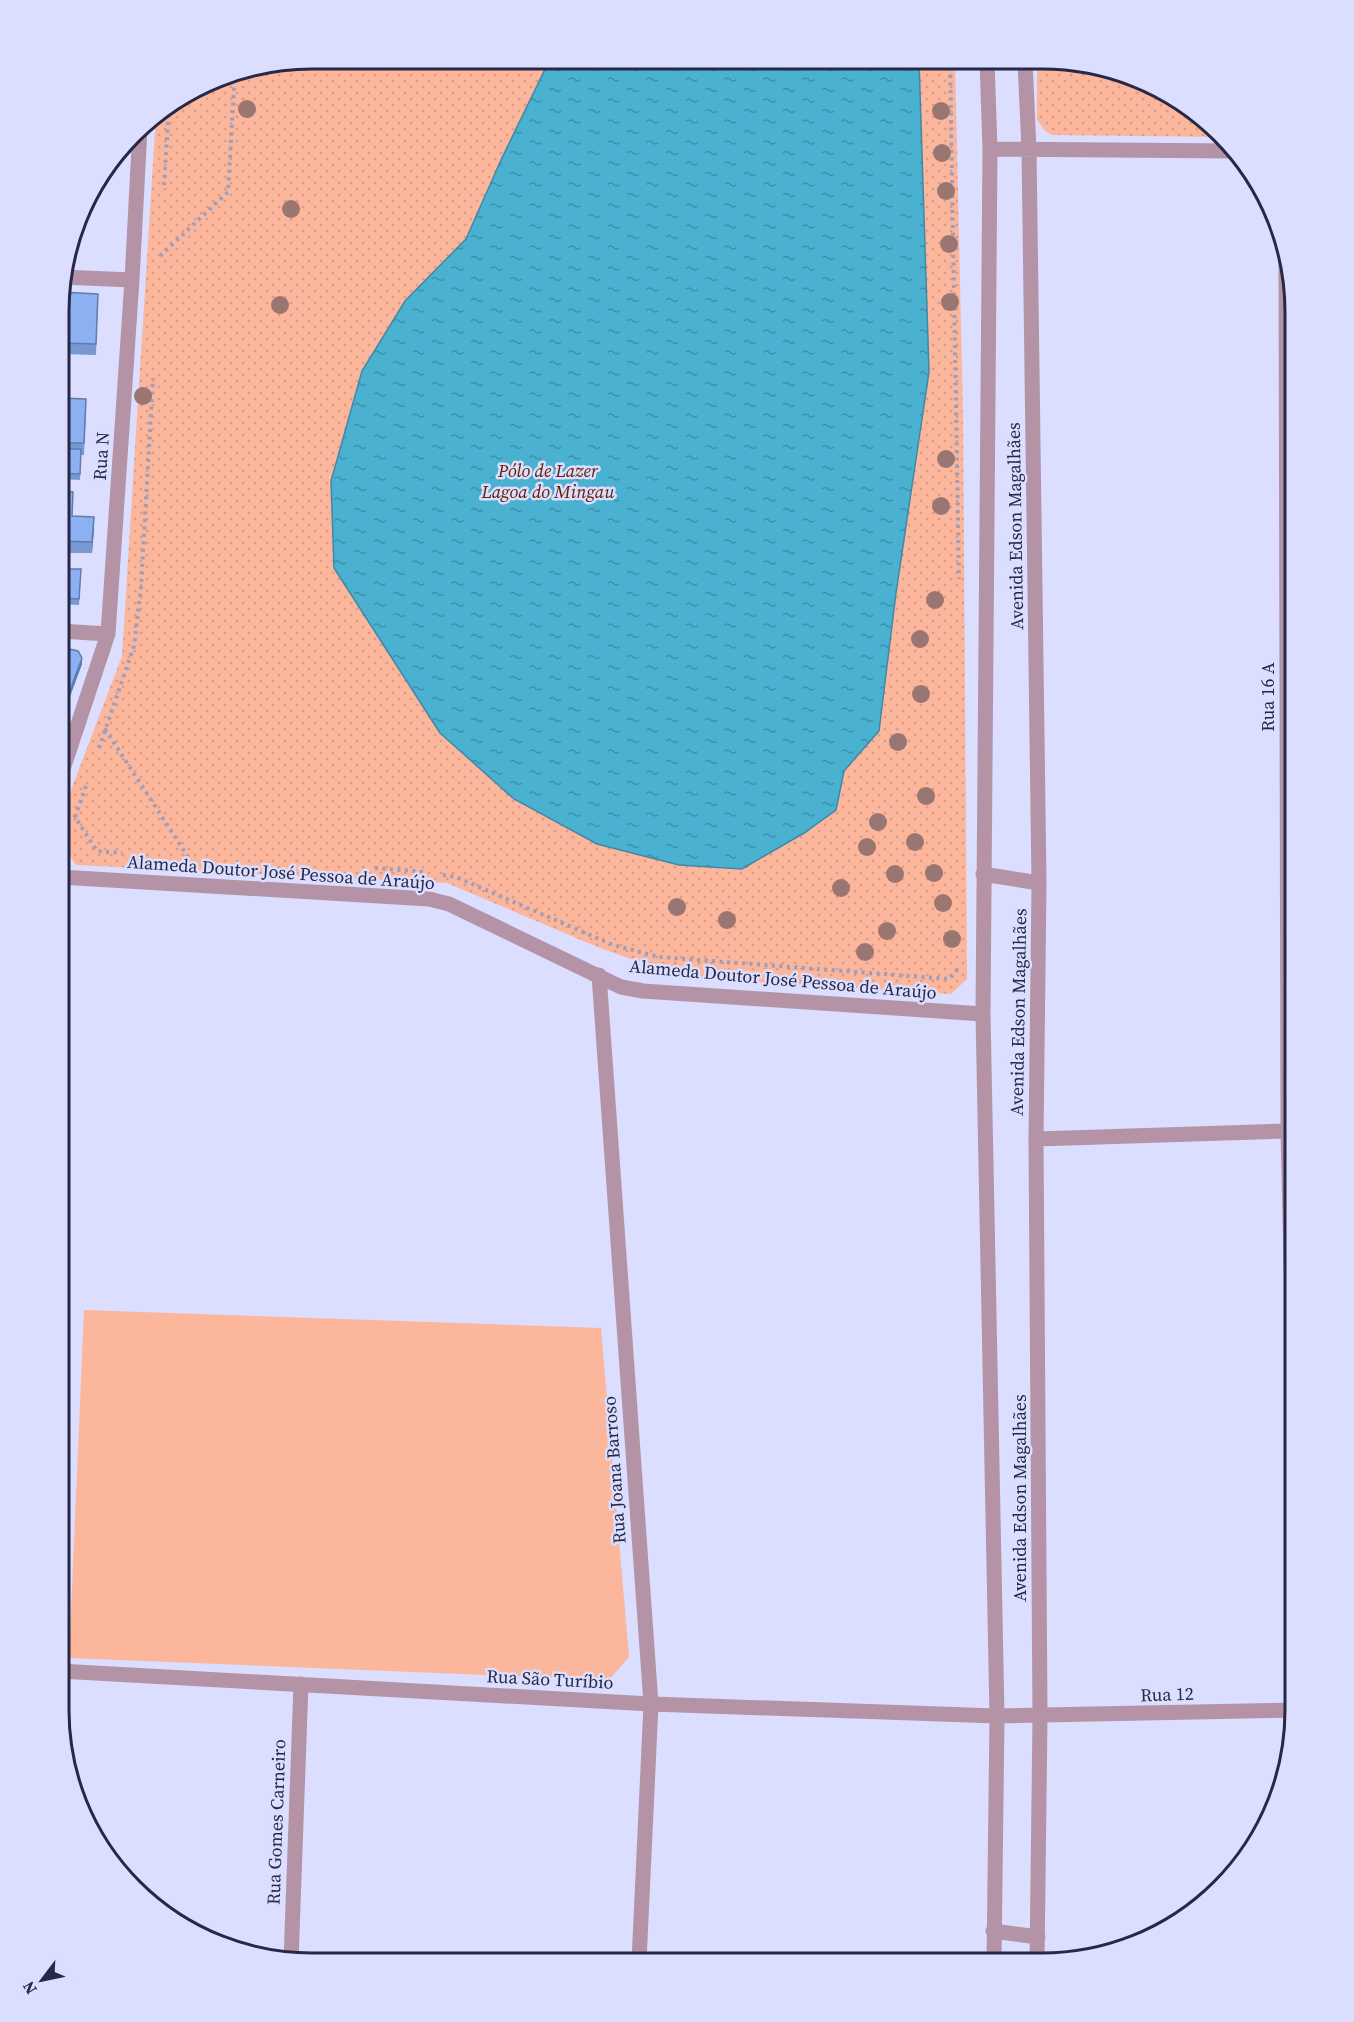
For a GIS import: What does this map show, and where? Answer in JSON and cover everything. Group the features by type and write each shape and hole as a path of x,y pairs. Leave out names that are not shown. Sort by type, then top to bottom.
{"street":[{"name":"Avenida Edson Magalhães","path":"987,69 990,150 983,1014 997,1716 994,1953"},
{"name":"Avenida Edson Magalhães","path":"1025,69 1029,150 1039,883 1036,1138 1040,1716 1037,1953"},
{"name":"Rua N","path":"69,751 108,634 139,141"},
{"path":"990,150 1224,151"},
{"path":"72,277 132,280"},
{"path":"69,632 108,634"},
{"path":"983,874 1039,883"},
{"name":"Alameda Doutor José Pessoa de Araújo","path":"69,878 429,899 449,904 621,987 643,991 983,1014"},
{"name":"Rua Joana Barroso","path":"599,975 651,1704 639,1953"},
{"path":"1036,1138 1285,1131"},
{"name":"Rua São Turíbio","path":"69,1672 651,1704 1040,1716"},
{"name":"Rua Gomes Carneiro","path":"291,1952 301,1684"},
{"name":"Rua 12","path":"1040,1716 1285,1710"},
{"path":"993,1931 1038,1937"}],"path":[{"path":"950,69 959,584"},
{"path":"160,256 228,192 234,82"},
{"path":"105,729 190,861"},
{"path":"373,868 418,870 456,877 613,945 659,957 949,979 960,967"}],"green space":[{"name":"Pólo de Lazer Lagoa do Mingau","path":"312,69 955,69 963,415 967,979 951,994 699,979 645,964 600,948 447,883 76,865 69,854 69,795 122,656 155,126 164,119 219,88 249,77 280,71"},
{"path":"1037,69 1074,71 1105,77 1149,94 1190,119 1211,137 1053,135 1046,132 1037,120"},
{"path":"84,1310 601,1328 629,1657 609,1680 69,1658"}],"water":[{"path":"545,69 919,69 929,372 896,593 879,731 844,771 836,810 804,833 742,869 679,865 597,844 514,799 440,733 334,568 331,481 362,371 405,301 466,239"}],"building":[{"path":"70,292 98,294 96,344 69,343"},
{"path":"69,398 86,399 84,443 69,443"},
{"path":"69,449 81,449 80,474 69,473"},
{"path":"69,492 73,492 72,516 94,517 92,542 69,541"},
{"path":"69,569 81,569 79,599 69,598"},
{"path":"69,649 78,651 82,658 69,693"}]}
